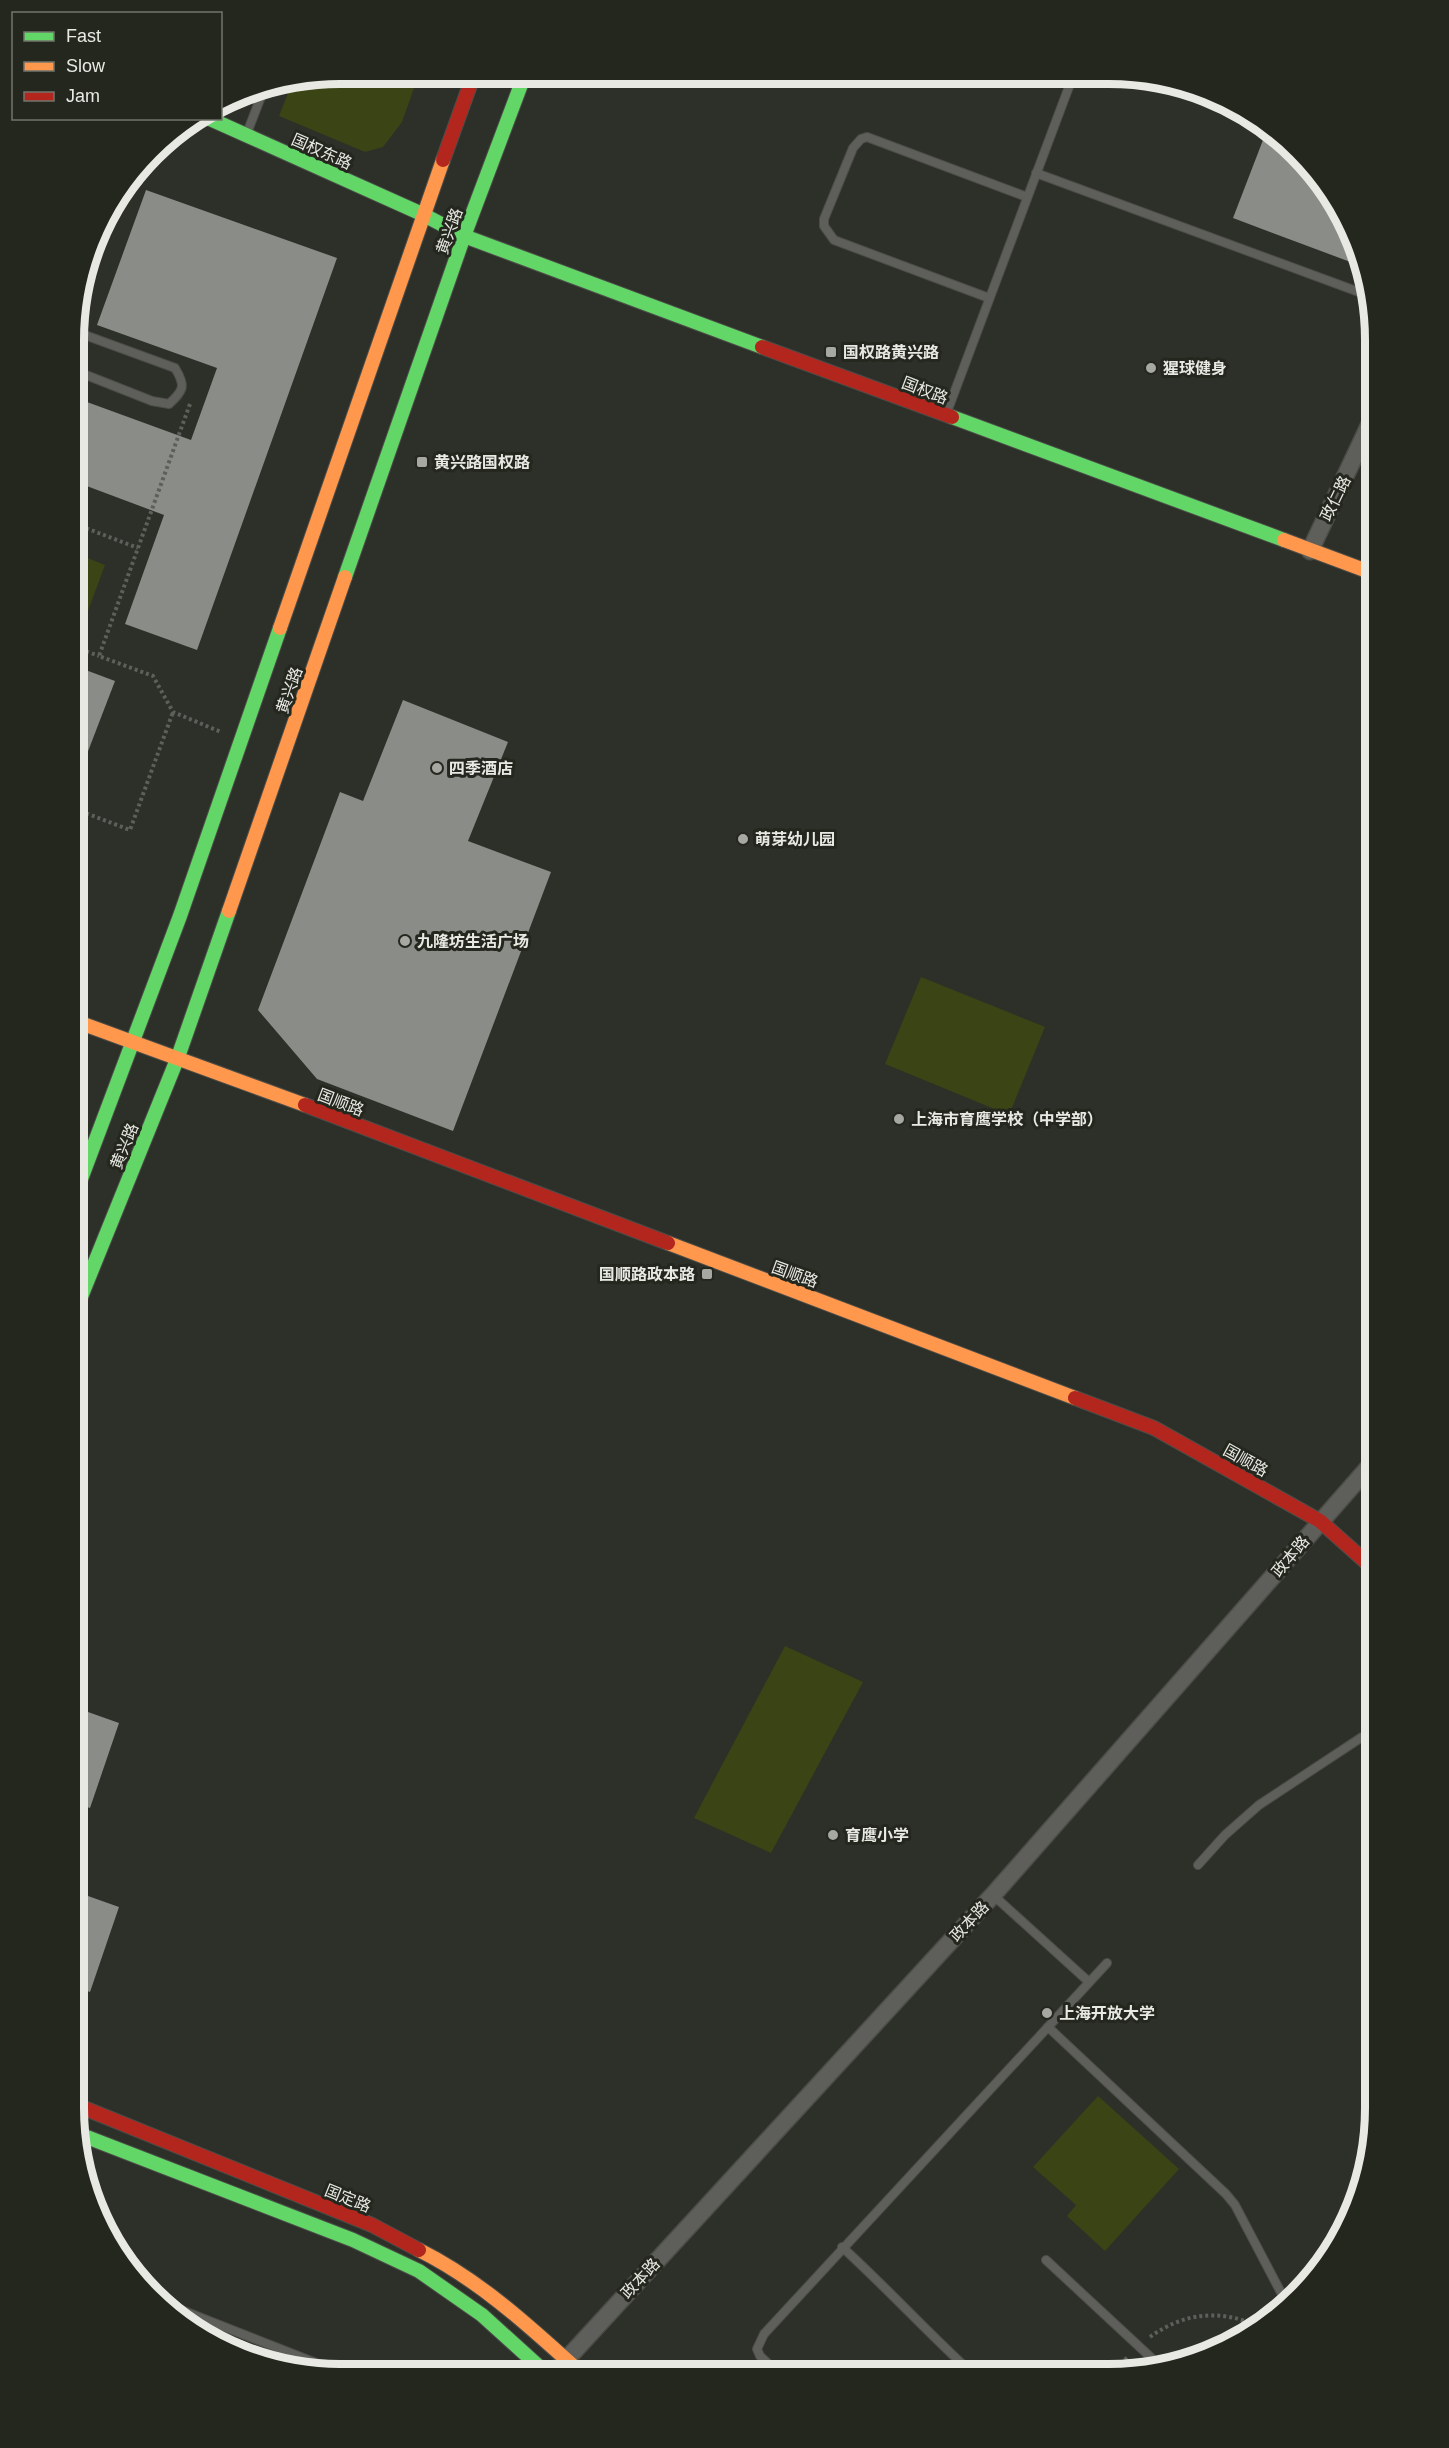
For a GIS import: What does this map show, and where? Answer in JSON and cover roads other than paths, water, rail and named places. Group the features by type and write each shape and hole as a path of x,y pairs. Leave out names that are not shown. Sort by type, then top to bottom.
{"street":[{"name":"黄兴路","path":"84,1172 135,1044 422,214 470,84"},
{"name":"黄兴路","path":"84,1292 178,1057 464,236 521,84"},
{"name":"国权东路","path":"212,120 422,214 464,236"},
{"name":"国权路","path":"464,236 1365,570"},
{"name":"政仁路","path":"1310,550 1365,436"},
{"name":"国顺路","path":"84,1024 178,1057 1154,1428 1320,1521 1365,1561"},
{"name":"政本路","path":"561,2364 993,1895 1365,1471"},
{"name":"国定路","path":"84,2108 372,2225 447,2264 496,2298 572,2364"},
{"path":"86,2137 353,2240 418,2271 482,2315 536,2364"}],"lane":[{"path":"945,416 1070,84"},
{"path":"246,135 260,97"},
{"path":"989,298 834,240 824,226 824,219 853,148 861,139 867,137 1027,197"},
{"path":"1036,173 1361,293"},
{"path":"84,335 175,368 183,381 181,393 169,404 152,401 84,374"},
{"path":"1198,1865 1241,1819 1282,1789 1362,1737 1365,1738"},
{"path":"993,1895 1089,1982"},
{"path":"768,2364 760,2356 757,2349 759,2341 842,2247 1107,1963"},
{"path":"1048,2027 1226,2194 1235,2205 1283,2296"},
{"path":"842,2247 884,2285 919,2324 963,2364"},
{"path":"1046,2260 1154,2360"},
{"path":"184,2311 315,2362"}],"place":[{"name":"国权路黄兴路","path":"831,352"},
{"name":"猩球健身","path":"1151,368"},
{"name":"黄兴路国权路","path":"422,462"},
{"name":"四季酒店","path":"437,768"},
{"name":"萌芽幼儿园","path":"743,839"},
{"name":"九隆坊生活广场","path":"405,941"},
{"name":"上海市育鹰学校（中学部）","path":"899,1119"},
{"name":"国顺路政本路","path":"707,1274"},
{"name":"育鹰小学","path":"833,1835"},
{"name":"上海开放大学","path":"1047,2013"}]}
